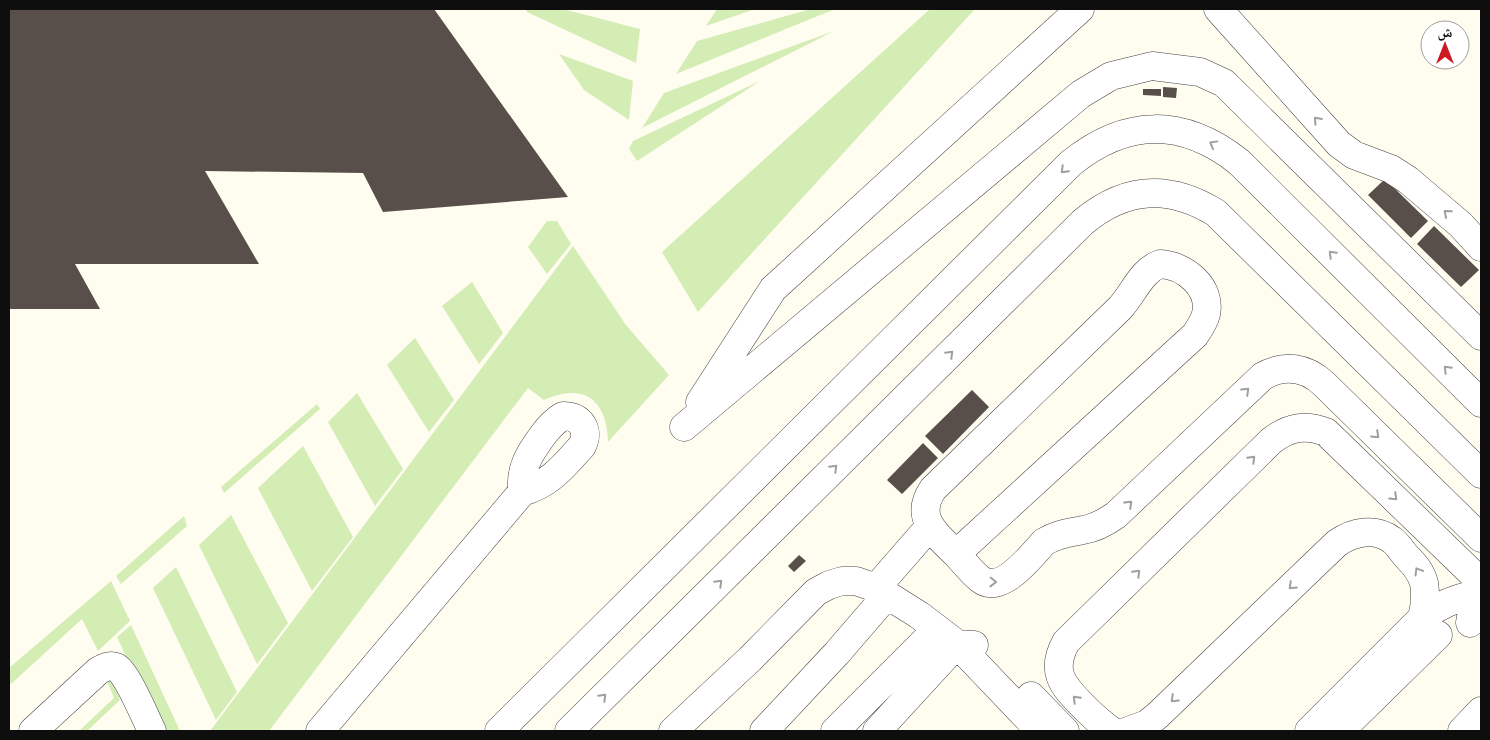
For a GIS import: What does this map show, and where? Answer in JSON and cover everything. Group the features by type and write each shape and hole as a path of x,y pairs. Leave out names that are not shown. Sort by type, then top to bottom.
{"street":[{"path":"1080,9 773,289 684,427 1081,94 1111,76 1152,66 1200,72 1224,83 1481,336"},
{"path":"1218,9 1339,144 1354,155 1391,169 1408,180 1461,225 1481,247"},
{"path":"500,731 1071,163 1087,150 1105,140 1124,133 1145,129 1165,129 1205,139 1223,149 1239,162 1481,403"},
{"path":"569,731 1082,222 1096,210 1130,196 1147,193 1166,193 1184,197 1216,213 1481,474"},
{"path":"956,554 1194,336 1202,324 1206,312 1202,292 1193,278 1184,271 1170,264 1160,264 1152,267 1120,308 932,489 928,496 925,505 926,516 930,526 956,554 981,580 989,584 997,584 1003,581 1044,542 1051,538 1099,525 1116,515 1263,376 1281,369 1305,370 1315,376 1481,538"},
{"path":"1112,731 1103,726 1063,683 1059,673 1058,662 1066,642 1280,433 1302,427 1315,428 1326,432 1481,582"},
{"path":"320,731 522,492"},
{"path":"764,731 837,653 930,526"},
{"path":"1128,731 1147,724 1158,715 1337,543 1357,533 1377,533 1392,540 1419,570 1430,626"},
{"path":"673,731 750,659 816,592 828,585 842,581 856,581 881,591 919,615 947,636 1040,731"},
{"path":"1340,731 1430,626 1438,606 1455,598 1475,594 1470,623"},
{"path":"1309,731 1430,626"},
{"path":"835,731 947,636"},
{"path":"877,731 947,636"},
{"path":"947,636 984,649 1065,731"},
{"path":"33,731 98,671 104,667 111,666 116,667 126,677 152,731"},
{"path":"1462,731 1481,711"}],"green space":[{"path":"526,9 563,9 640,29 636,63 527,12"},
{"path":"717,9 755,9 706,26"},
{"path":"811,9 835,9 676,74 697,41"},
{"path":"930,9 975,9 698,312 662,252"},
{"path":"834,31 642,128 664,93"},
{"path":"559,54 633,81 629,120 584,90"},
{"path":"760,81 637,161 629,149 633,141"},
{"path":"547,221 557,221 571,244 547,274 528,247"},
{"path":"573,246 626,325 669,375 608,442 607,427 603,415 591,398 582,394 571,393 544,400 528,388 269,731 210,731"},
{"path":"472,282 503,333 479,364 442,306"},
{"path":"415,338 454,400 429,432 387,365"},
{"path":"357,393 403,469 375,506 328,422"},
{"path":"317,404 320,409 224,493 221,487"},
{"path":"303,446 353,537 312,591 258,488"},
{"path":"231,515 288,623 257,664 199,545"},
{"path":"184,516 187,526 121,584 116,576"},
{"path":"176,567 237,692 216,720 153,588"},
{"path":"111,581 130,621 98,651 82,619 11,684 9,668"},
{"path":"131,625 180,731 160,731 117,637"},
{"path":"112,680 120,700 87,731 79,731 114,698 107,681"}],"building":[{"path":"9,9 434,9 568,197 383,212 363,173 205,171 259,264 75,264 100,309 9,309"},
{"path":"1163,87 1177,88 1176,98 1163,97"},
{"path":"1143,89 1161,89 1161,96 1143,95"},
{"path":"1385,179 1428,221 1411,238 1368,195"},
{"path":"1434,226 1479,270 1461,287 1417,244"},
{"path":"972,390 989,407 943,454 925,436"},
{"path":"923,443 938,458 902,494 887,480"},
{"path":"799,555 806,561 794,572 788,566"}]}
